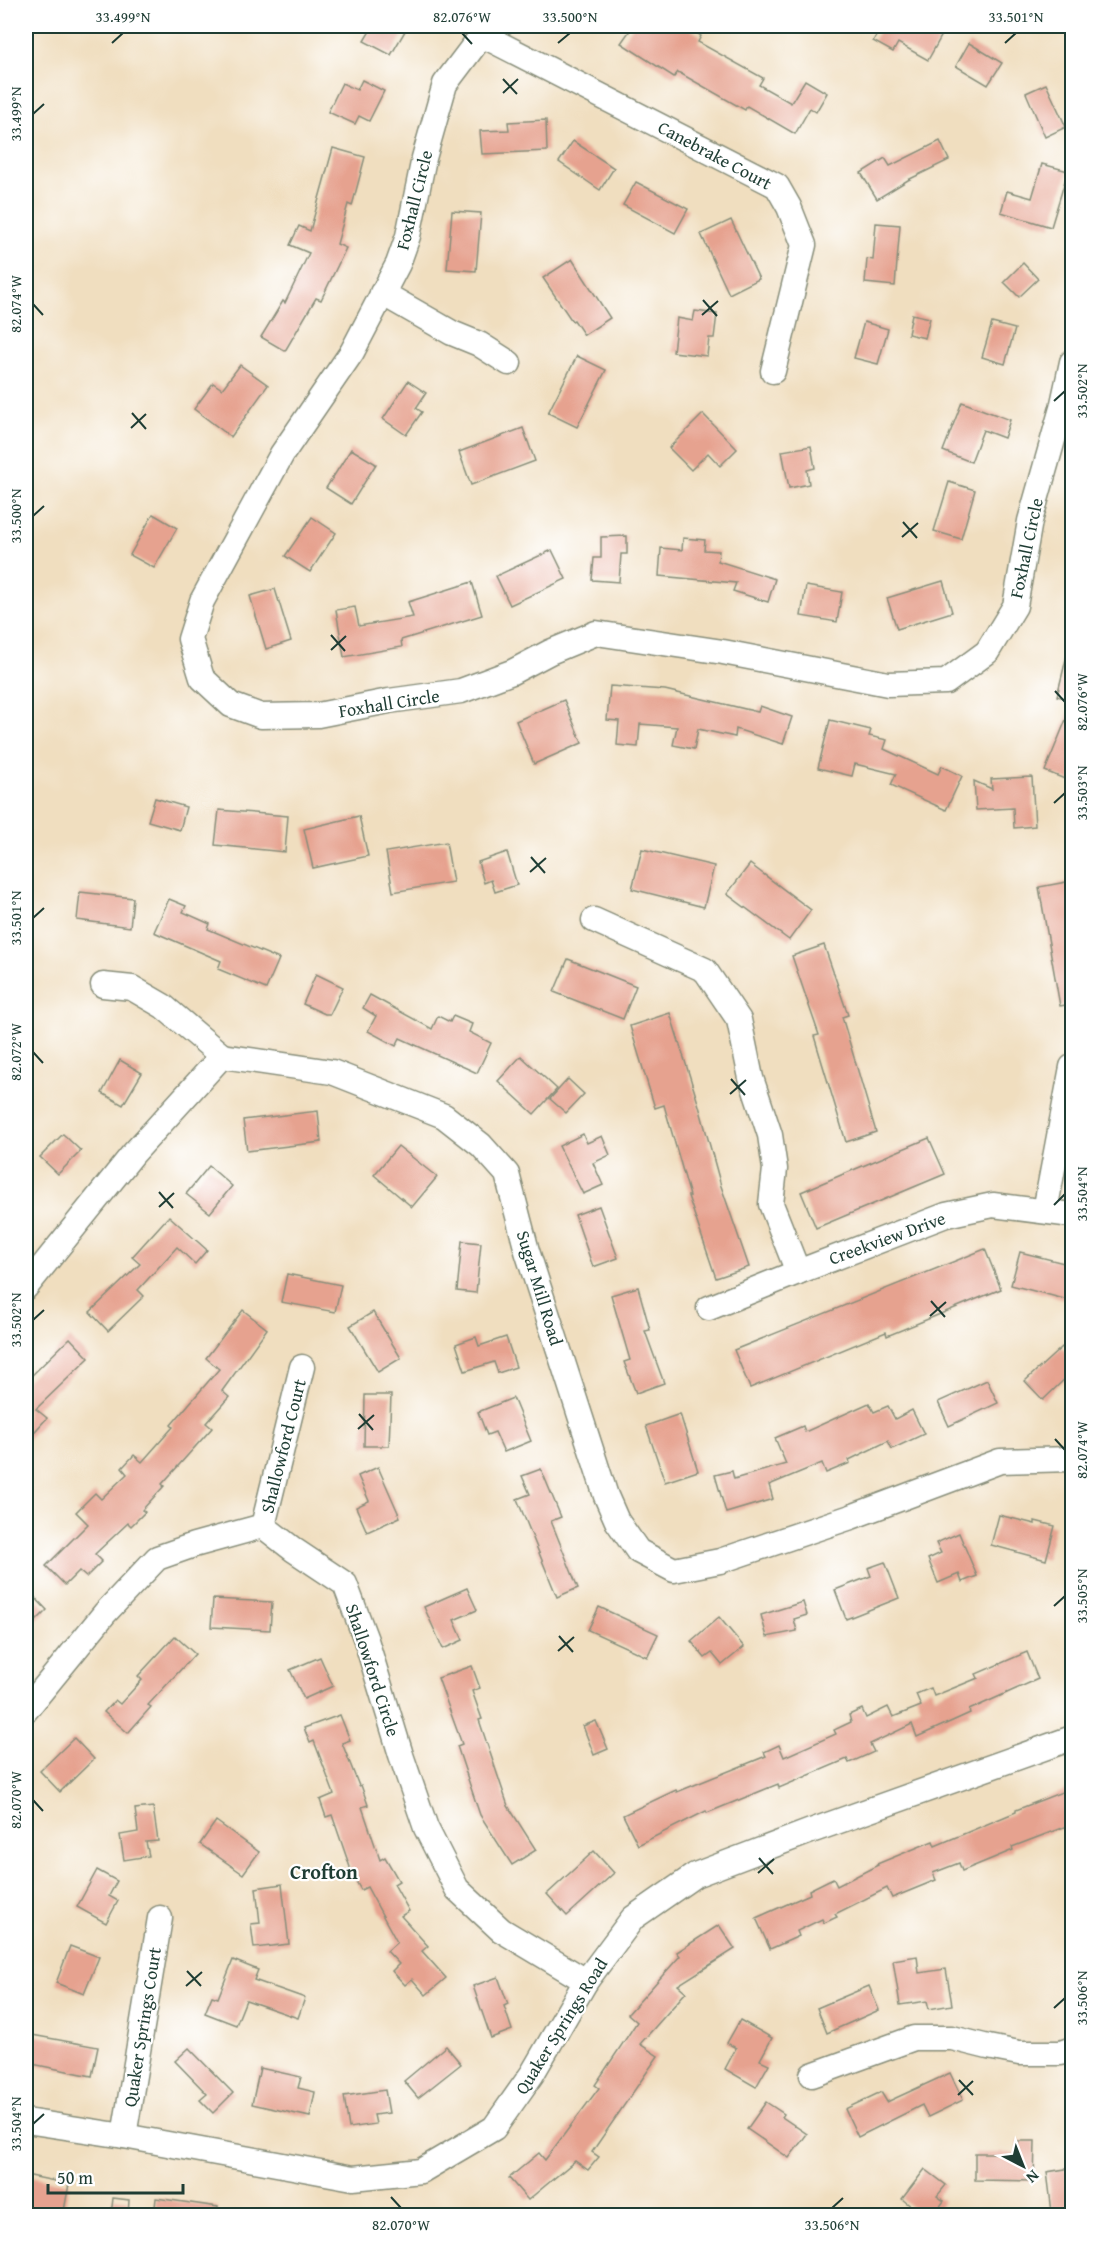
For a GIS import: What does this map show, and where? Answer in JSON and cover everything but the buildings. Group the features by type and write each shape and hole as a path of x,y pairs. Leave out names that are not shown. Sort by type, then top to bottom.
{"street":[{"name":"Foxhall Circle","path":"484,30 445,84 424,158 408,236 398,264 352,352 282,454 202,601 190,639 202,678 231,705 261,716 318,715 389,701 461,691 512,672 550,652 596,633 723,652 888,684 946,682 987,652 1014,606 1030,521 1067,410 1072,362"},
{"name":"Canebrake Court","path":"484,30 777,186 789,207 804,245 773,371"},
{"path":"382,293 509,363"},
{"path":"594,920 705,970 739,1020 751,1078 770,1135 775,1169 771,1204 798,1272"},
{"path":"26,1287 133,1154 222,1056 163,1006 132,988 103,985"},
{"name":"Sugar Mill Road","path":"222,1056 332,1072 444,1116 482,1145 507,1174 531,1261 617,1521 638,1551 674,1570 720,1560 851,1517 1000,1461 1072,1459"},
{"path":"1045,1211 1072,1067"},
{"name":"Creekview Drive","path":"709,1308 946,1215 993,1205 1072,1215"},
{"name":"Shallowford Court","path":"263,1526 302,1367"},
{"path":"26,1710 105,1613 157,1558 263,1526"},
{"name":"Shallowford Circle","path":"263,1526 345,1584 366,1640 426,1828 457,1889 501,1930 586,1981"},
{"name":"Quaker Springs Road","path":"26,2121 124,2136 353,2178 421,2171 494,2128 532,2074 586,1981 633,1918 695,1875 1072,1738"},
{"name":"Quaker Springs Court","path":"124,2136 160,1918"},
{"path":"812,2074 914,2038 952,2038 988,2048 1019,2053 1061,2053 1072,2049"}],"district":[{"name":"Crofton","path":"324,1871"}]}
